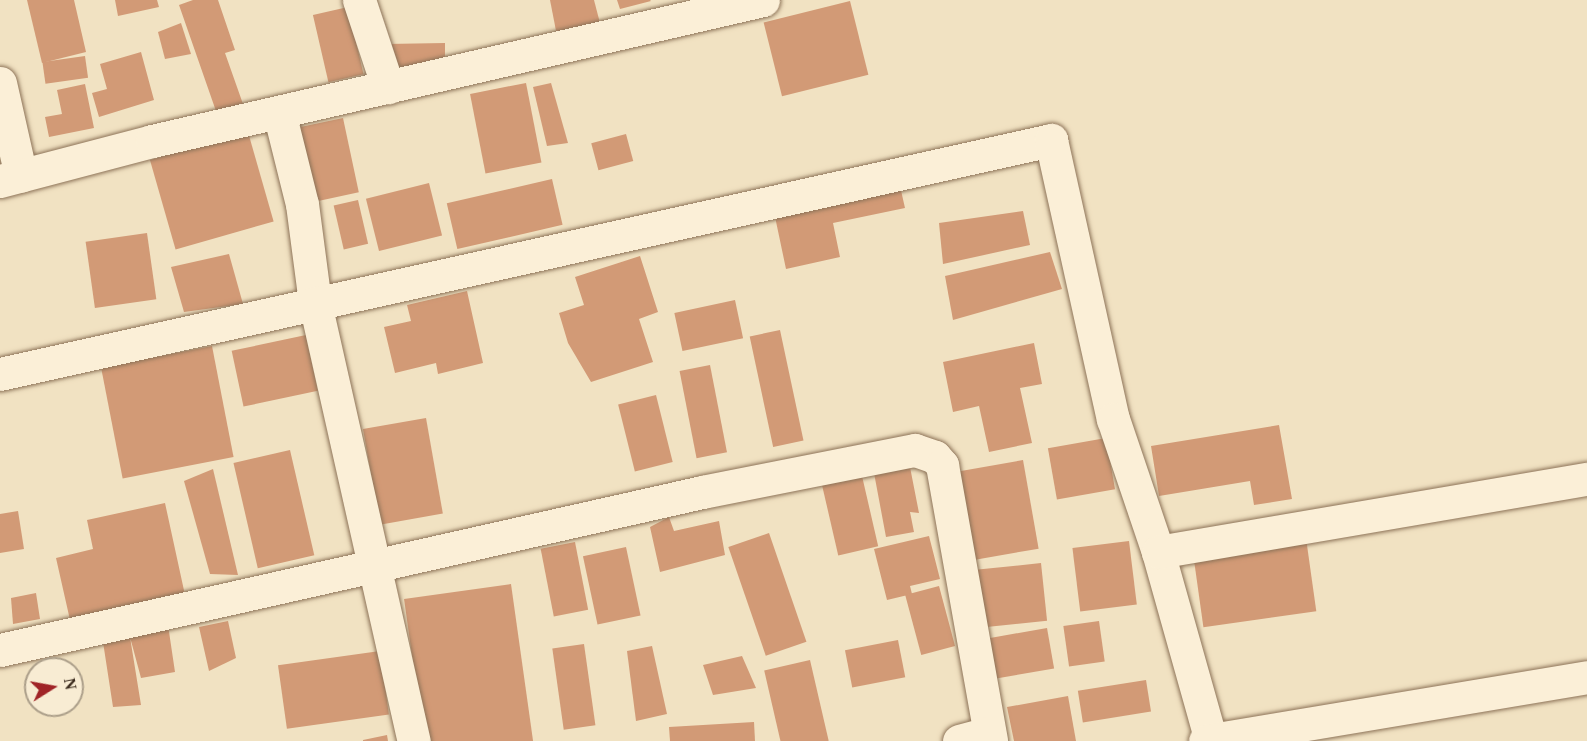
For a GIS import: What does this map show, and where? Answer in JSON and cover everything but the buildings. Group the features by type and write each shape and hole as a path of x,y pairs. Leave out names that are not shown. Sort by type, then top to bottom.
{"street":[{"path":"359,0 388,87"},
{"path":"0,83 11,179 279,112 763,0"},
{"path":"279,112 302,204 315,303 414,741"},
{"path":"0,374 1051,140 1113,418 1158,552 1209,741 1587,677"},
{"path":"0,651 702,492 924,451 942,465 980,738"},
{"path":"1158,552 1587,479"}]}
